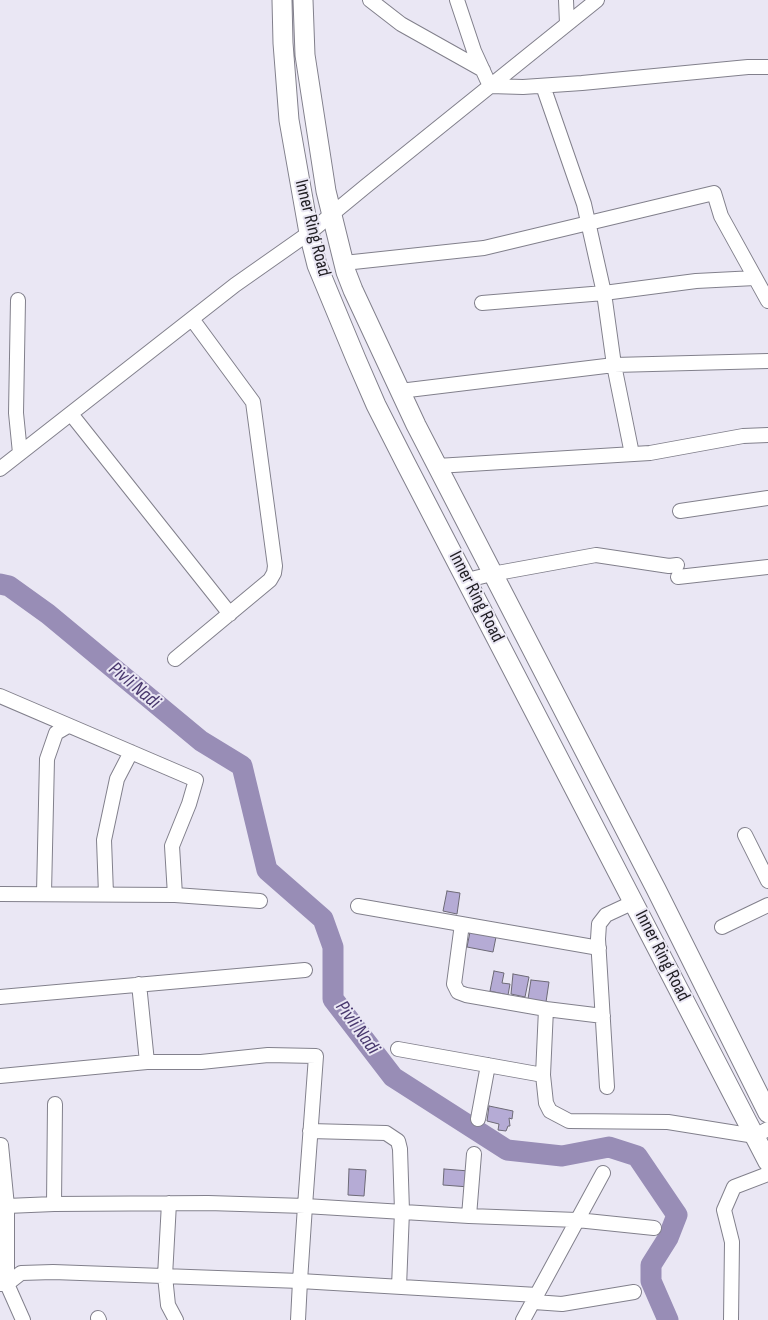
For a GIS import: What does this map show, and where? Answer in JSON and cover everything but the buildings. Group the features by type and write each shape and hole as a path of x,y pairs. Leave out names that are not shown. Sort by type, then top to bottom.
{"highway":[{"name":"Inner Ring Road","path":"282,0 283,43 289,120 309,233 317,265 376,405 634,902 762,1132 768,1162"},
{"name":"Inner Ring Road","path":"303,0 305,55 326,191 344,263 353,290 437,466 656,890 768,1113"}],"street":[{"path":"370,0 401,24 483,70"},
{"path":"457,0 474,51 490,86"},
{"path":"566,0 567,24"},
{"path":"0,469 235,285 309,233 597,0"},
{"path":"490,86 543,86 748,67 768,67"},
{"path":"543,86 584,204 604,293 614,365 632,454"},
{"path":"344,263 484,248 714,193 721,216 768,301"},
{"path":"482,303 604,293 696,281 755,278"},
{"path":"18,300 16,413 20,453"},
{"path":"175,659 270,580 274,573 253,402 192,319"},
{"path":"400,391 614,365 768,361"},
{"path":"71,414 230,614"},
{"path":"437,466 632,454 743,436 768,435"},
{"path":"680,511 768,498"},
{"path":"467,580 596,555 669,566 678,571 768,567"},
{"path":"0,696 61,727 131,752 196,780 189,804 172,846 175,895"},
{"path":"44,894 47,759 61,727"},
{"path":"106,894 104,840 117,779 131,752"},
{"path":"746,835 768,881"},
{"path":"0,894 175,895 260,901"},
{"path":"607,1087 599,924 606,915 634,902"},
{"path":"722,927 768,905"},
{"path":"358,906 599,948"},
{"path":"462,924 454,984 458,992 546,1009 603,1016"},
{"path":"0,997 305,970"},
{"path":"139,984 148,1062"},
{"path":"546,1009 543,1075 546,1103 550,1111 569,1121 668,1122 762,1132"},
{"path":"398,1049 543,1075"},
{"path":"0,1076 148,1062 201,1062 268,1055 316,1056 298,1320"},
{"path":"478,1118 488,1065"},
{"path":"54,1204 55,1104"},
{"path":"310,1131 386,1134 398,1141 402,1211 399,1287"},
{"path":"1,1145 4,1284 23,1320"},
{"path":"469,1216 474,1154"},
{"path":"523,1320 603,1172"},
{"path":"731,1320 732,1242 724,1210 734,1187 768,1174"},
{"path":"169,1203 165,1276 168,1305 176,1320"},
{"path":"4,1215 54,1204 169,1203 305,1206 469,1216 577,1220 654,1228"},
{"path":"4,1284 21,1273 165,1276 399,1287 536,1298 562,1304 634,1292"}],"waterway":[{"name":"Pivli Nadi","path":"0,584 9,586 48,614 201,741 242,766 267,870 323,919 333,947 333,999 393,1077 507,1150 562,1156 609,1147 637,1156 677,1215 668,1238 651,1265 651,1281 668,1320"}]}
